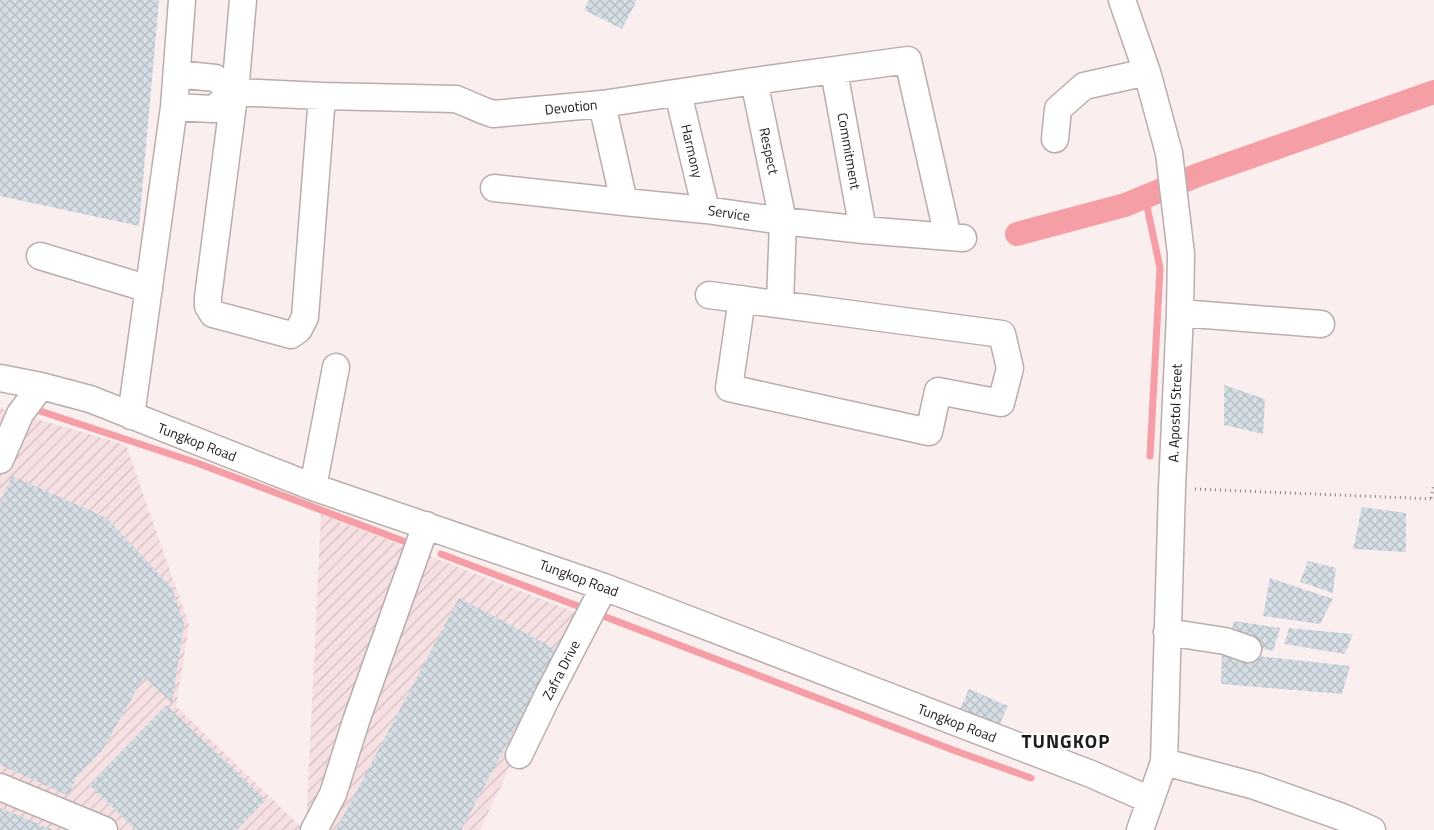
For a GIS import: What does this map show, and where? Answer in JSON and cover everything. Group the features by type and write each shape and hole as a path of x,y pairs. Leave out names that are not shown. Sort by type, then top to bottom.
{"street":[{"path":"130,416 174,107 182,0"},
{"path":"243,0 235,92 208,297 208,306 214,314 291,335 299,329 305,317 322,96"},
{"name":"A. Apostol Street","path":"1122,0 1147,72 1169,153 1181,254 1164,762 1140,830"},
{"name":"Devotion","path":"235,92 456,99 479,110 493,114 602,104 908,60 956,238"},
{"name":"Commitment","path":"834,71 863,230"},
{"path":"1055,139 1058,108 1084,86 1147,72"},
{"path":"177,74 215,78 235,92"},
{"name":"Respect","path":"754,81 783,221 780,304"},
{"path":"174,107 213,109 235,92"},
{"name":"Harmony","path":"678,93 706,210"},
{"path":"602,104 624,202"},
{"name":"Service","path":"494,188 706,210 863,230 956,238"},
{"path":"40,256 149,289"},
{"path":"709,295 742,299 780,304 1002,334 1010,368 1001,403 938,390 929,432 729,388 742,299"},
{"path":"1180,313 1321,324"},
{"path":"313,487 336,367"},
{"name":"Tungkop Road","path":"0,378 90,399 313,487 604,586 1090,774 1150,800"},
{"path":"0,460 6,432 40,386"},
{"path":"314,830 333,794 356,721 426,525"},
{"name":"Zafra Drive","path":"519,755 604,586"},
{"path":"1168,632 1225,640 1248,649"},
{"path":"1164,762 1254,786 1342,817 1372,830"},
{"path":"0,786 104,830"}],"path":[{"path":"1172,488 1433,498 1434,484"}],"shaded area":[{"path":"0,408 126,445 189,625 176,706 304,830 0,830"},
{"path":"321,514 582,615 480,830 306,830"}],"building":[{"path":"0,0 159,0 139,226 0,196"},
{"path":"589,0 637,0 622,29 584,10"},
{"path":"1224,385 1265,399 1263,434 1224,425"},
{"path":"12,476 107,518 172,588 184,624 172,703 144,677 101,752 76,777 69,796 0,765 0,503"},
{"path":"1362,507 1406,513 1406,552 1353,549"},
{"path":"1308,561 1336,568 1333,593 1300,582"},
{"path":"1270,578 1333,599 1320,624 1263,616"},
{"path":"459,598 557,650 461,830 336,830"},
{"path":"1234,621 1280,628 1273,651 1229,641"},
{"path":"1289,628 1353,634 1345,654 1284,644"},
{"path":"1222,652 1350,666 1342,694 1221,684"},
{"path":"969,689 1008,706 997,730 958,713"},
{"path":"166,705 266,800 237,830 136,830 89,785"},
{"path":"0,808 53,830 0,830"}],"waterway":[{"path":"1017,234 1125,205 1198,175 1434,92"},
{"path":"1145,197 1160,268 1150,456"},
{"path":"40,411 197,463 411,544"},
{"path":"441,554 583,608"},
{"path":"598,614 1031,778"}],"district":[{"name":"TUNGKOP","path":"1066,741"}]}
